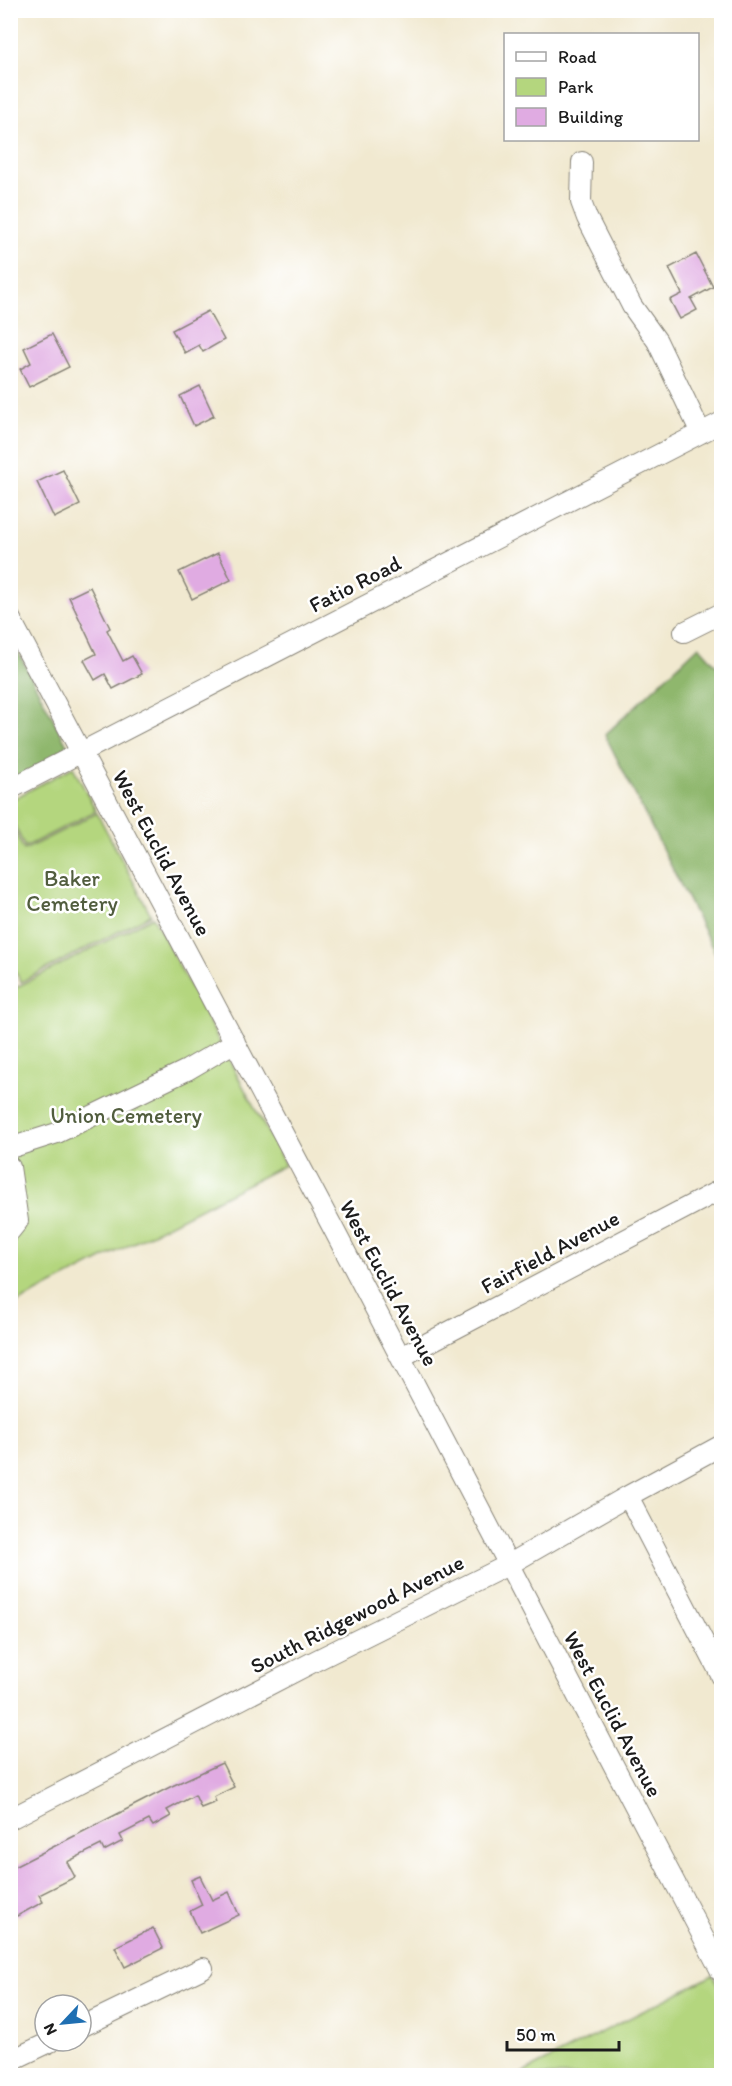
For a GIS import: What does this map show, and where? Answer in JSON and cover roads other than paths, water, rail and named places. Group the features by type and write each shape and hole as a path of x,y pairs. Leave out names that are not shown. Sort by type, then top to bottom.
{"street":[{"path":"582,162 581,202 587,218 632,306 657,340 700,433"},
{"name":"Fatio Road","path":"10,789 722,422"},
{"path":"684,632 722,613"},
{"name":"West Euclid Avenue","path":"10,618 401,1357 722,1972"},
{"path":"10,1148 57,1133 187,1070 235,1042"},
{"path":"10,1167 18,1221 10,1231"},
{"name":"Fairfield Avenue","path":"401,1357 722,1189"},
{"name":"South Ridgewood Avenue","path":"10,1819 317,1660 508,1565 722,1445"},
{"path":"628,1496 722,1677"},
{"path":"93,2021 203,1968"},
{"path":"10,2061 33,2050"}],"park label":[{"name":"Baker Cemetery","path":"72,890"},
{"name":"Union Cemetery","path":"126,1115"}]}
